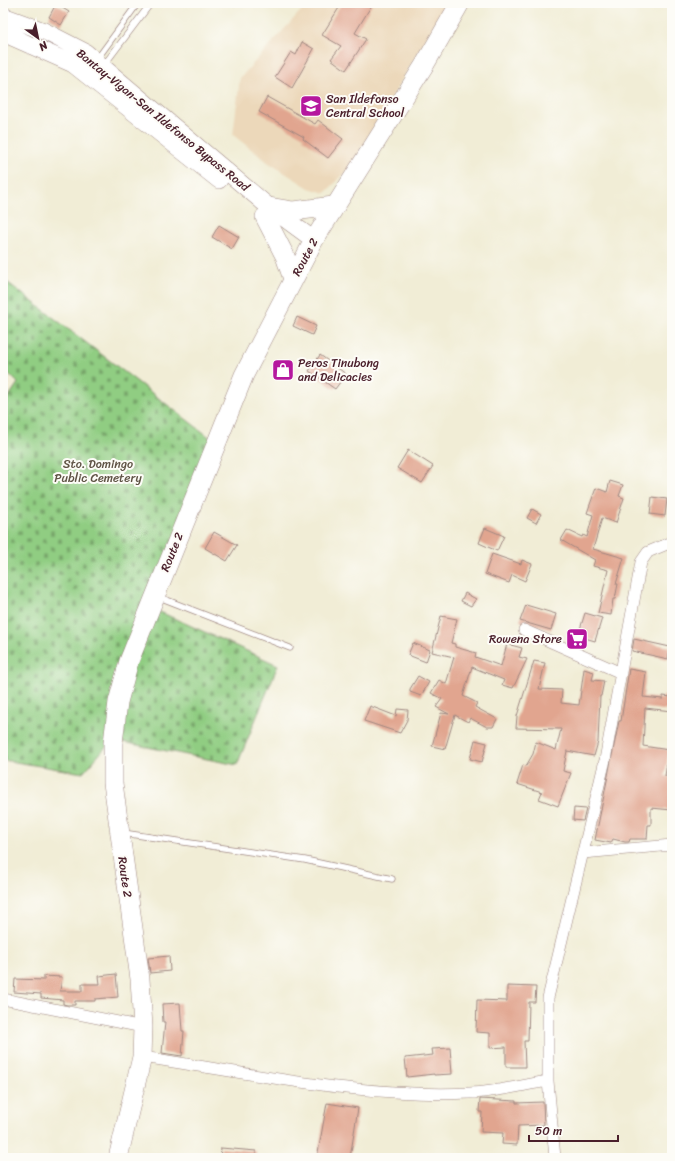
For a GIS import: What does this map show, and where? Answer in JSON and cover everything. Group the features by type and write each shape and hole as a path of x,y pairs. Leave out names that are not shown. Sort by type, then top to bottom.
{"highway":[{"name":"Route 2","path":"118,1158 142,1057 143,1027 140,979 119,832 112,743 118,702 129,661 244,375 311,244 426,64 460,3"},
{"path":"293,279 267,212 293,211 334,206"}],"main road":[{"name":"Bantay-Vigan-San Ildefonso Bypass Road","path":"3,16 44,31 84,52 94,71"},
{"name":"Bantay-Vigan-San Ildefonso Bypass Road","path":"3,33 73,64 94,71 267,212 311,244"}],"street":[{"path":"555,1158 548,1081 548,998 605,760 641,562 648,552 672,542"},
{"path":"524,630 621,673"},
{"path":"583,853 672,845"},
{"path":"3,999 143,1027"},
{"path":"142,1057 351,1089 416,1094 472,1093 548,1081"}],"lane":[{"path":"94,71 138,3"},
{"path":"94,71 151,3"},
{"path":"155,595 290,648"},
{"path":"119,832 305,860 392,879"}],"shaded area":[{"name":"San Ildefonso Central School","path":"308,3 447,3 349,169 325,193 309,188 269,163 233,135 240,78"}],"green space":[{"name":"Sto. Domingo Public Cemetery","path":"3,279 212,439 149,607 278,665 237,765 112,740 83,773 3,760 3,405 18,383 3,368"}],"building":[{"path":"342,3 373,3 355,33 366,39 346,70 331,59 341,46 322,35"},
{"path":"56,4 69,12 61,25 49,17"},
{"path":"302,42 314,49 292,88 275,77 291,52 296,55"},
{"path":"267,97 315,124 318,120 343,139 328,158 303,139 304,137 259,112"},
{"path":"219,225 239,237 232,249 212,237"},
{"path":"297,317 316,326 312,335 293,326"},
{"path":"320,355 346,374 335,389 309,371"},
{"path":"408,450 433,466 422,483 397,468"},
{"path":"610,481 623,485 619,496 624,498 616,523 602,518 593,549 624,558 616,584 618,584 615,599 613,599 611,615 598,613 608,570 593,566 595,560 561,540 567,530 582,537 583,535 587,537 593,515 587,513 596,488 607,492"},
{"path":"652,497 667,499 665,516 650,514"},
{"path":"532,509 541,514 536,523 527,518"},
{"path":"485,528 504,536 497,551 479,543"},
{"path":"214,532 237,545 227,561 205,548"},
{"path":"492,554 521,564 522,560 532,564 525,581 512,575 509,583 485,574"},
{"path":"465,593 476,599 471,606 461,601"},
{"path":"526,605 556,614 551,630 520,621"},
{"path":"585,613 602,618 595,641 578,636"},
{"path":"441,616 457,619 451,643 455,644 455,647 476,653 475,657 501,666 507,644 522,648 519,657 527,659 513,688 502,685 504,680 472,667 463,696 477,703 475,707 497,719 493,727 487,727 470,718 468,722 455,715 445,749 432,746 441,713 449,714 436,707 442,699 431,693 439,680 446,684 454,657 432,652"},
{"path":"634,639 670,647 668,659 632,651"},
{"path":"413,643 430,650 426,662 408,655"},
{"path":"534,661 545,663 539,689 562,690 561,703 579,705 584,669 594,672 592,680 604,681 600,696 598,742 594,756 567,751 563,771 571,773 558,806 539,799 542,792 517,784 523,765 526,766 533,754 536,742 556,750 561,729 516,728 517,716"},
{"path":"629,669 646,672 643,697 663,699 663,696 672,697 672,711 645,708 643,746 669,750 665,776 672,777 672,810 651,808 651,825 648,825 647,839 630,839 629,842 625,842 613,839 611,843 595,840 619,721 621,721"},
{"path":"418,676 429,682 421,696 410,692 410,689"},
{"path":"370,706 396,716 397,709 408,710 407,720 400,733 364,721"},
{"path":"475,740 487,743 482,762 470,759"},
{"path":"574,808 586,809 583,821 573,820"},
{"path":"169,956 170,971 150,973 148,958"},
{"path":"116,974 118,997 95,999 95,1001 75,1001 75,1005 63,1004 63,1000 41,998 41,994 14,992 15,979 44,980 44,976 62,977 60,991 82,991 82,984 100,984 99,976"},
{"path":"507,986 536,987 535,1002 529,1002 528,1041 524,1041 525,1067 506,1067 506,1047 490,1048 490,1033 476,1032 477,1000 507,1001"},
{"path":"180,1003 182,1031 184,1031 182,1056 162,1053 165,1022 163,1022 162,1004"},
{"path":"450,1048 452,1074 407,1077 405,1058 433,1055 432,1049"},
{"path":"480,1099 516,1101 516,1103 543,1102 544,1125 518,1126 517,1145 502,1144 503,1133 481,1132 482,1112 479,1112"},
{"path":"327,1103 358,1108 350,1158 317,1158"},
{"path":"221,1148 256,1151 256,1158 220,1158"}],"place":[{"name":"San Ildefonso Central School","path":"311,106"},
{"name":"Peros Tinubong and Delicacies","path":"283,370"},
{"name":"Rowena Store","path":"577,639"}]}
